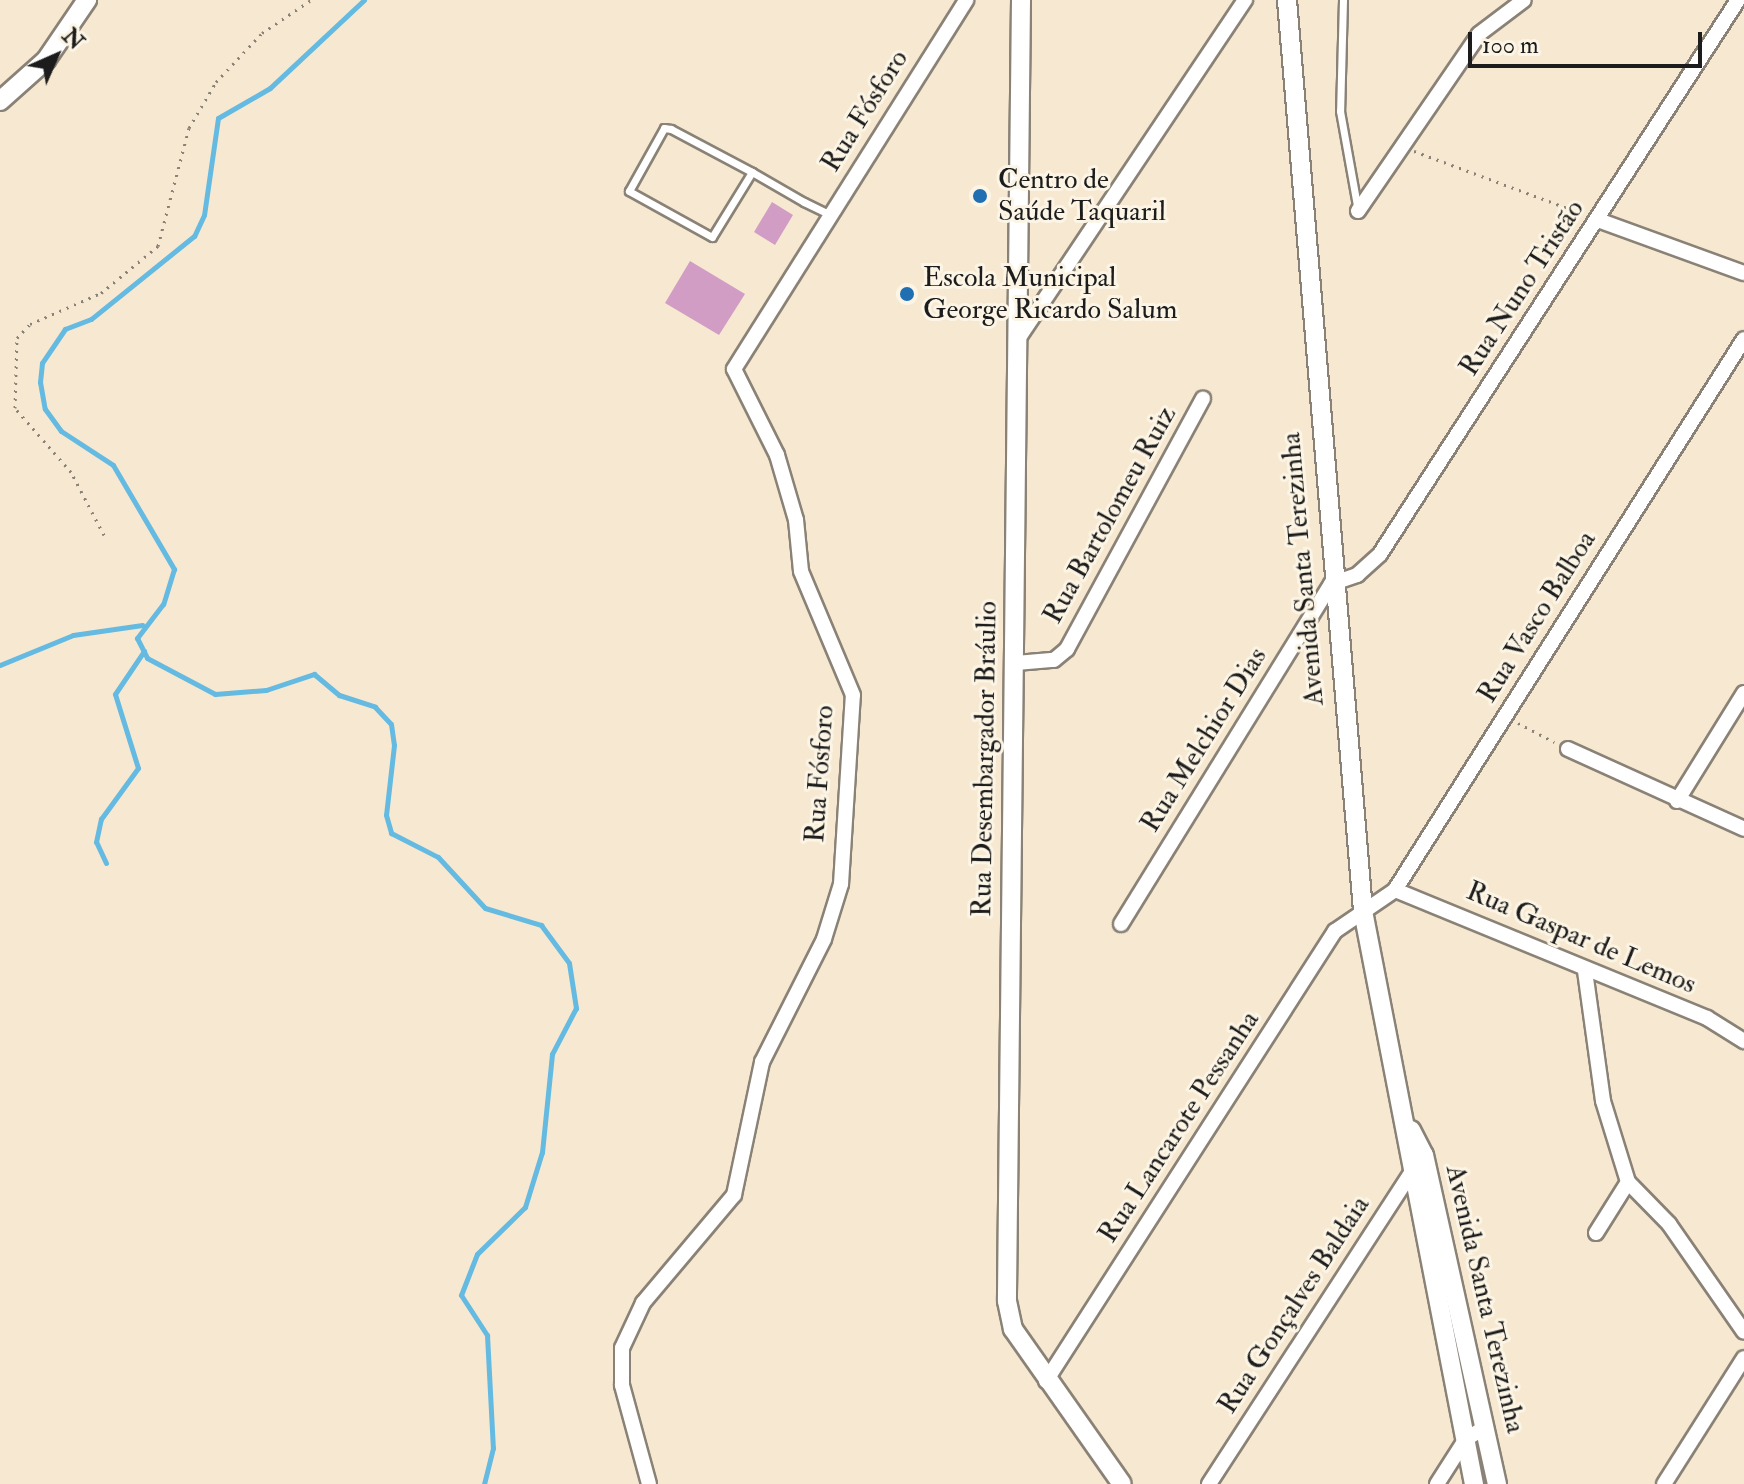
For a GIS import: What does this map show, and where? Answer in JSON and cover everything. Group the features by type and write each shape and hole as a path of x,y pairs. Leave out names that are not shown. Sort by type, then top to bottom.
{"street":[{"path":"0,101 46,60 87,0"},
{"name":"Rua Fósforo","path":"649,1484 622,1385 622,1348 643,1303 734,1195 762,1062 824,939 841,884 853,695 805,584 777,455 734,375 966,0"},
{"name":"Rua Desembargador Bráulio","path":"1021,0 1014,346 1016,663 1005,1274 1013,1329 1046,1381 1122,1484"},
{"path":"1014,346 1245,0"},
{"name":"Avenida Santa Terezinha","path":"1287,0 1331,584 1363,911 1410,1129 1410,1173 1474,1484"},
{"path":"1358,211 1406,148 1479,34 1524,0"},
{"name":"Rua Nuno Tristão","path":"1331,584 1357,575 1380,554 1738,0"},
{"path":"1598,220 1744,273"},
{"name":"Rua Vasco Balboa","path":"1363,911 1395,890 1744,339"},
{"name":"Rua Bartolomeu Ruiz","path":"1016,663 1054,660 1067,649 1203,398"},
{"name":"Rua Melchior Dias","path":"1121,924 1331,584"},
{"path":"1677,801 1744,693"},
{"path":"1568,749 1744,829"},
{"name":"Rua Gaspar de Lemos","path":"1395,890 1744,1041"},
{"name":"Rua Lancarote Pessanha","path":"1046,1381 1335,931 1363,911"},
{"path":"1585,971 1603,1101 1628,1182 1669,1224 1744,1332"},
{"name":"Avenida Santa Terezinha","path":"1410,1129 1424,1155 1497,1484"},
{"name":"Rua Gonçalves Baldaia","path":"1209,1484 1424,1155"},
{"path":"1596,1233 1628,1182"},
{"path":"1664,1484 1744,1358"},
{"path":"1437,1484 1465,1440 1485,1427"}],"lane":[{"path":"1343,0 1340,111 1358,211"},
{"path":"752,172 719,236 712,237 629,191 664,128 752,172 831,215"}],"path":[{"path":"104,535 71,472 15,408 17,338 30,324 101,293 158,246 189,128 216,82 262,33 311,0"},
{"path":"1406,148 1598,220"},
{"path":"1504,716 1568,749"}],"building":[{"path":"772,202 793,215 775,245 754,232"},
{"path":"690,261 745,294 719,335 665,303"}],"waterway":[{"path":"364,0 270,88 218,118 204,215 194,236 91,319 65,329 42,363 40,382 45,409 61,431 113,465 174,569 163,604 137,638 147,658 215,694 266,690 314,674 339,695 375,707 391,724 394,745 386,815 391,833 438,857 485,908 541,925 569,963 576,1008 552,1054 542,1152 525,1207 477,1254 461,1295 487,1335 493,1448 484,1484"},
{"path":"0,665 73,635 142,625"},
{"path":"106,863 96,842 101,819 138,768 115,694 144,651"}],"place":[{"name":"Centro de Saúde Taquaril","path":"980,196"},
{"name":"Escola Municipal George Ricardo Salum","path":"907,294"}]}
